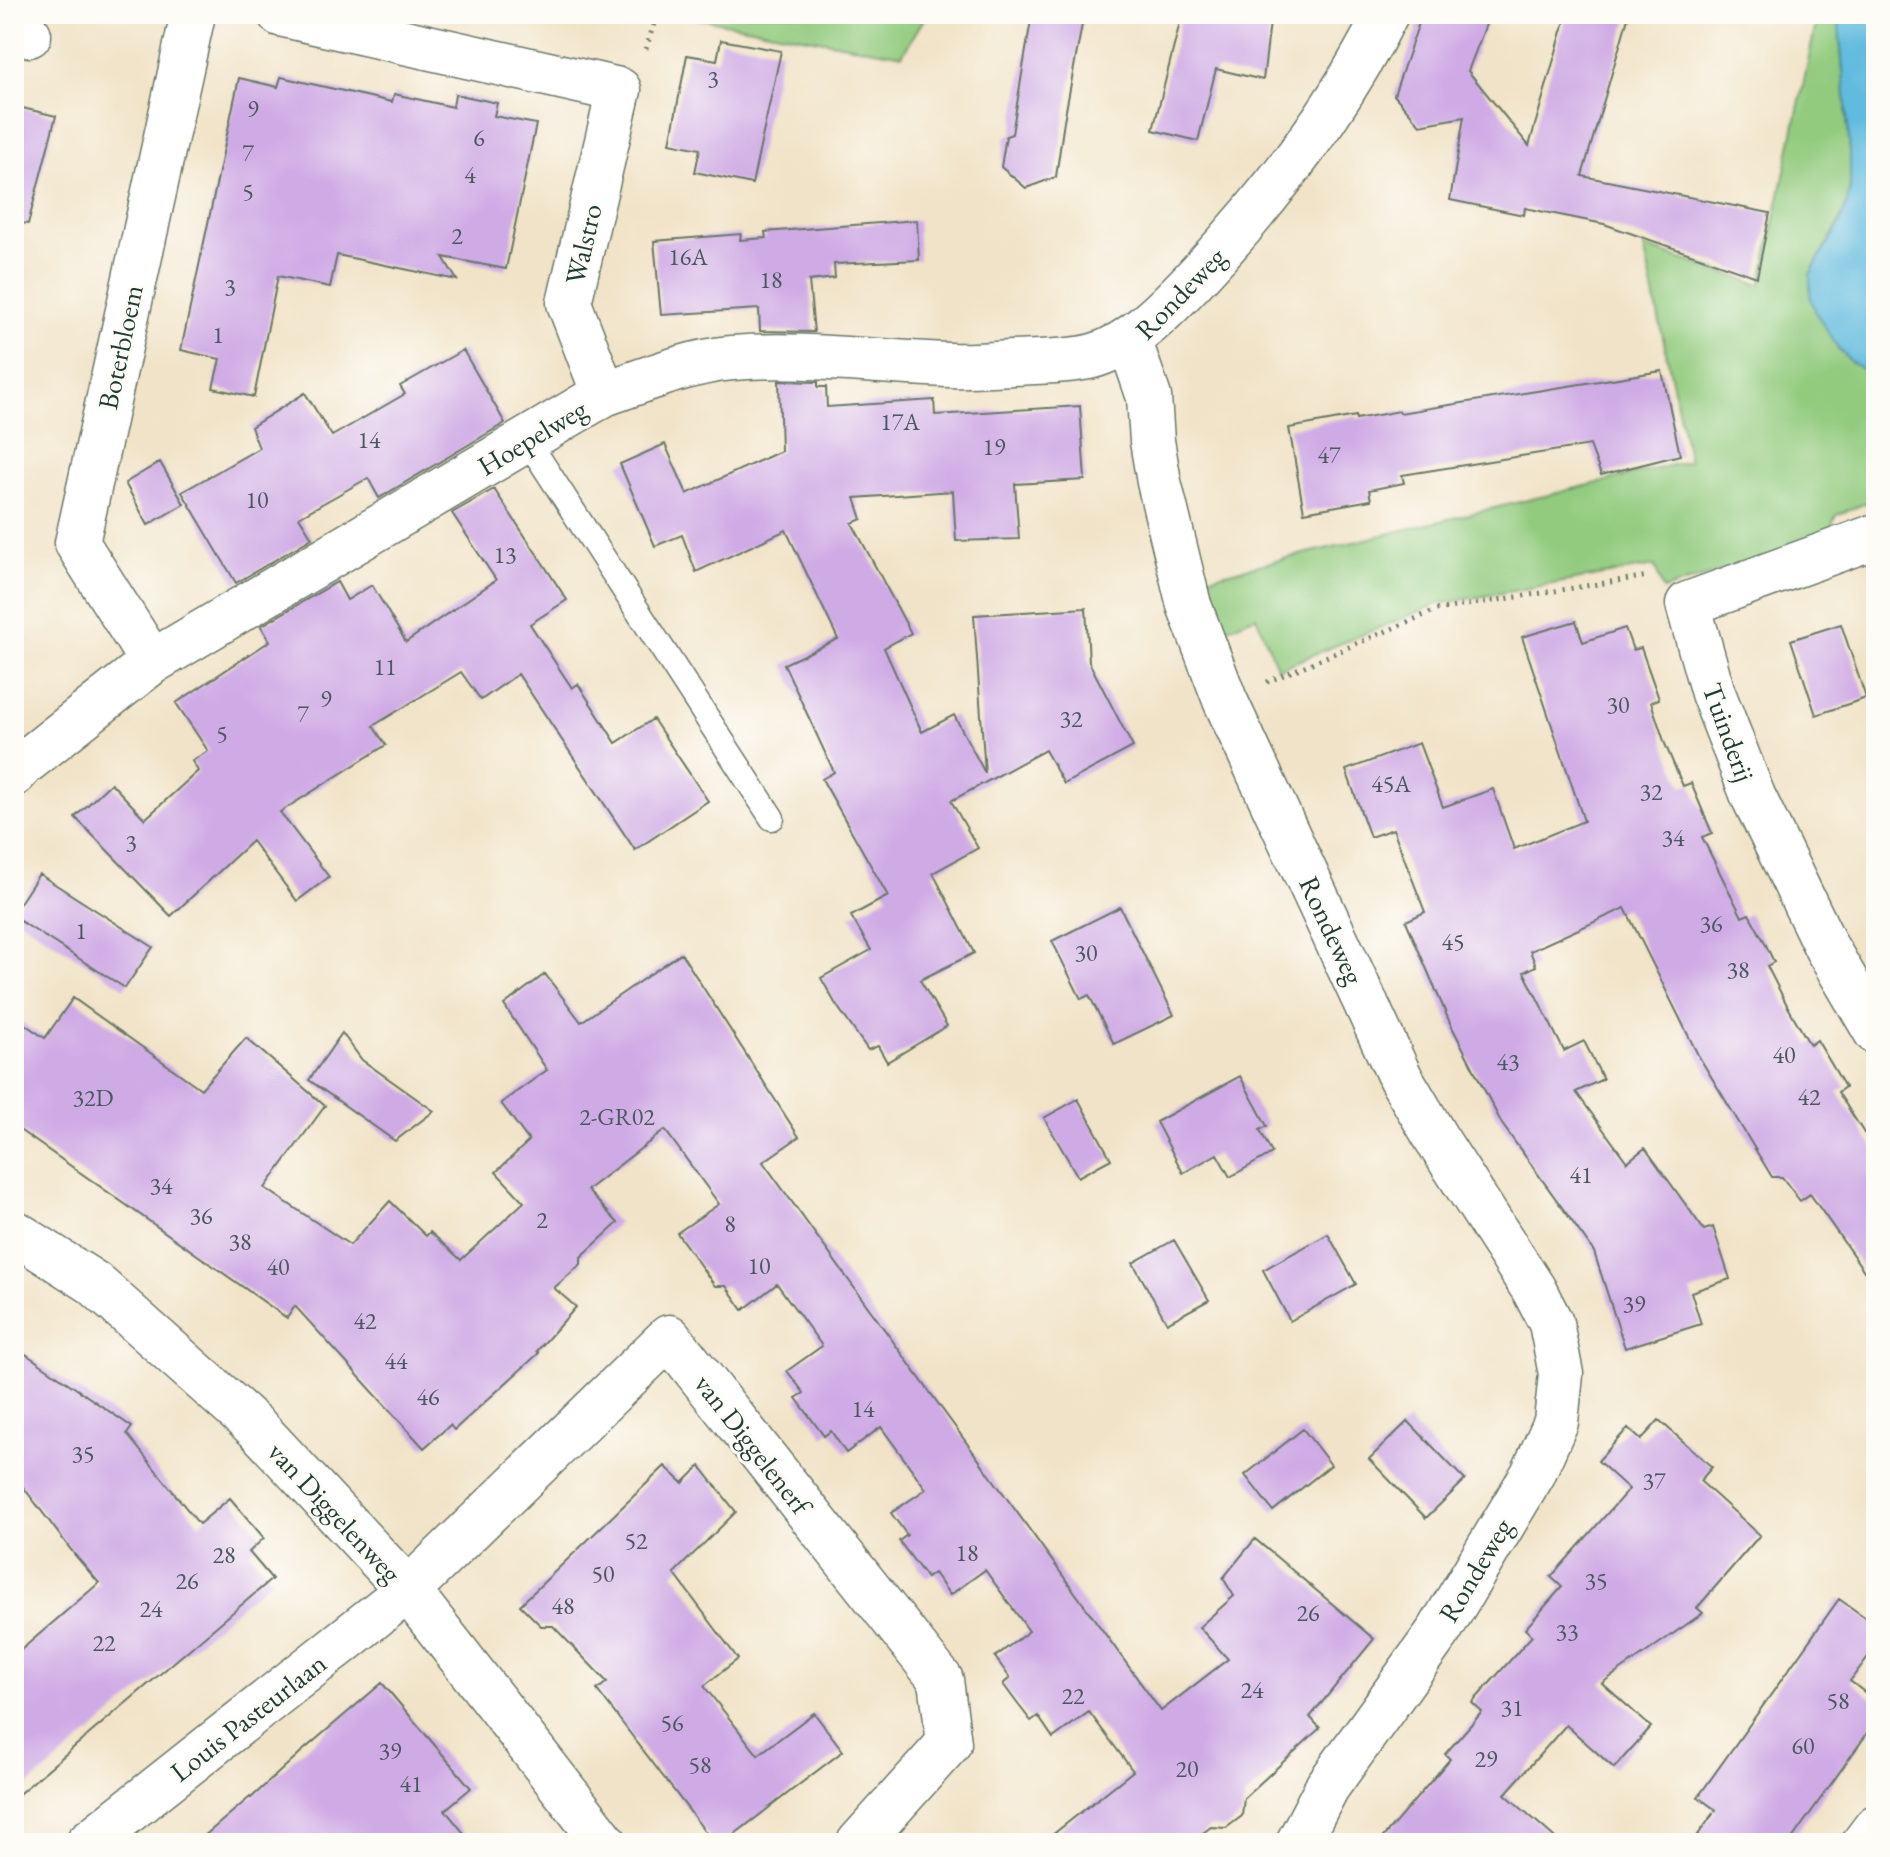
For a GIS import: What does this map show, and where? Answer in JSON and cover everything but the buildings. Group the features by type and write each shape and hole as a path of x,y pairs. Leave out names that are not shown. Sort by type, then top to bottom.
{"street":[{"name":"Boterbloem","path":"152,662 77,543 193,14"},
{"name":"Walstro","path":"280,14 619,90 569,303 604,394"},
{"name":"Rondeweg","path":"1298,1843 1327,1787 1439,1631 1533,1474 1556,1422 1561,1374 1551,1323 1534,1290 1400,1077 1225,700 1189,605 1159,482 1149,397 1129,339 1165,310 1241,230 1320,127 1351,79 1386,14"},
{"name":"Hoepelweg","path":"14,774 152,662 604,394 670,371 729,358 784,356 953,365 1045,362 1092,357 1129,339"},
{"path":"1688,604 1876,536"},
{"name":"Tuinderij","path":"1688,604 1713,693 1753,796 1826,947 1876,1032"},
{"name":"van Diggelenweg","path":"14,1232 94,1283 257,1428 408,1590 605,1843"},
{"name":"van Diggelenerf","path":"408,1590 669,1337 941,1680 949,1743 859,1843"},
{"name":"Louis Pasteurlaan","path":"88,1843 408,1590"},
{"path":"1864,1843 1876,1827"}],"lane":[{"path":"527,440 772,818"}],"path":[{"path":"1225,700 1436,610 1647,575 1688,604"}],"green space":[{"path":"674,14 927,14 902,55"},
{"path":"1818,14 1838,14 1850,152 1850,188 1838,225 1810,274 1838,348 1850,361 1876,378 1876,499 1836,515 1827,538 1663,590 1655,566 1438,604 1278,669 1256,616 1221,631 1201,579 1689,461 1644,247 1761,285"}],"water":[{"path":"1838,14 1876,14 1876,378 1850,361 1838,348 1816,313 1810,295 1810,274 1839,225 1850,188 1850,152"}]}
